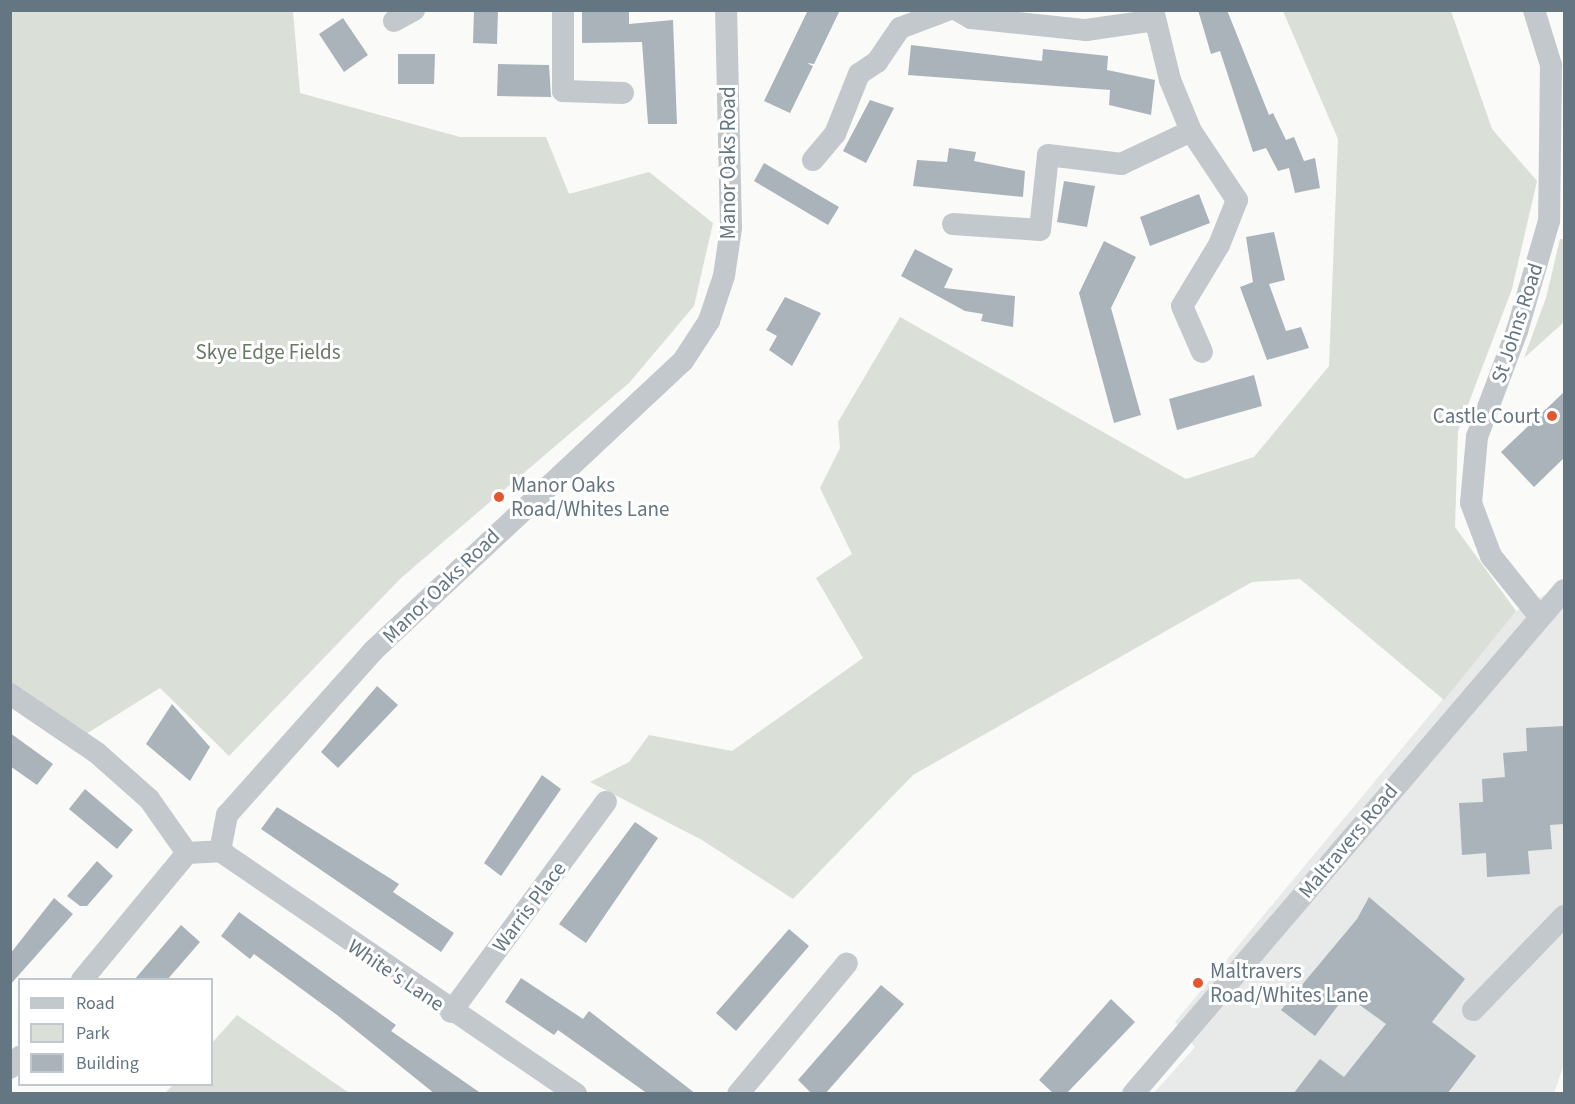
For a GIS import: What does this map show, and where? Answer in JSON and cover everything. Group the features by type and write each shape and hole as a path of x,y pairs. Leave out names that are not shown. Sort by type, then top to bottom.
{"street":[{"path":"394,21 414,10"},
{"path":"563,10 563,91 623,93"},
{"name":"Manor Oaks Road","path":"220,851 227,815 281,748 518,512 654,392 709,321 724,276 731,228 726,10"},
{"path":"813,160 835,134 859,74 877,62 900,28 948,10"},
{"path":"957,10 971,18 1086,30 1154,15 1170,80 1191,131 1237,200 1219,245 1182,306 1202,352"},
{"name":"St Johns Road","path":"1534,10 1551,65 1550,221 1517,331 1477,437 1471,503 1491,556 1539,616"},
{"path":"953,224 1040,230 1048,154 1121,164 1191,131"},
{"name":"Maltravers Road","path":"1134,1094 1539,616 1564,590"},
{"path":"10,694 97,753 149,799 187,853"},
{"name":"Warris Place","path":"451,1012 606,802"},
{"path":"84,978 187,853 220,851"},
{"name":"White's Lane","path":"220,851 451,1012 576,1094"},
{"path":"1473,1010 1564,916"},
{"path":"738,1094 847,963"}],"shaded area":[{"path":"1564,584 1564,1064 1554,1093 1153,1094 1195,1047 1175,1022 1516,611"}],"green space":[{"name":"Skye Edge Fields","path":"11,11 293,11 300,93 460,137 546,137 569,194 649,172 713,223 694,306 629,383 401,578 229,756 160,688 86,734 11,690"},
{"path":"1283,11 1451,11 1492,129 1537,181 1512,289 1458,431 1455,527 1516,611 1444,700 1300,579 1252,582 913,775 793,899 702,840 590,782 629,762 649,735 732,751 863,658 816,578 852,554 820,488 840,448 838,422 900,317 1186,479 1254,457 1329,366 1338,139"},
{"path":"1560,239 1564,239 1564,322 1524,358 1546,298"},
{"path":"237,1015 349,1093 165,1093 172,1086 213,1086 213,1042"}],"building":[{"path":"474,10 498,10 497,44 473,43"},
{"path":"808,10 840,10 814,64 807,63 813,66 790,113 764,101"},
{"path":"1198,10 1227,10 1269,115 1273,113 1286,140 1294,137 1304,161 1315,158 1320,188 1295,193 1289,168 1278,171 1266,148 1253,152 1220,51 1211,54"},
{"path":"582,11 629,11 629,24 673,20 677,124 648,124 642,42 582,43"},
{"path":"343,18 368,55 344,72 319,34"},
{"path":"911,45 1042,61 1043,49 1108,56 1107,70 1155,80 1151,115 1109,105 1110,90 908,75"},
{"path":"398,54 435,54 434,84 398,84"},
{"path":"498,64 549,65 551,97 497,96"},
{"path":"870,100 894,108 866,163 843,151"},
{"path":"949,148 976,152 974,161 1025,171 1023,197 913,186 917,160 947,162"},
{"path":"764,163 839,207 828,225 754,181"},
{"path":"1064,181 1095,186 1087,227 1057,222"},
{"path":"1199,194 1210,223 1150,246 1140,217"},
{"path":"1274,232 1285,280 1269,284 1286,331 1301,327 1309,348 1267,360 1240,287 1253,282 1246,237"},
{"path":"1104,241 1136,257 1111,308 1141,415 1114,423 1079,293"},
{"path":"915,249 953,269 944,288 1015,296 1013,327 981,321 983,314 965,311 901,276"},
{"path":"785,297 821,313 792,366 769,350 777,336 766,330"},
{"path":"1254,375 1262,406 1177,430 1169,399"},
{"name":"Castle Court","path":"1564,392 1564,458 1534,487 1501,452"},
{"path":"377,686 398,705 338,768 321,752"},
{"path":"172,704 210,747 190,781 146,744"},
{"path":"1564,726 1564,824 1550,825 1552,849 1528,851 1530,874 1487,877 1486,853 1462,855 1459,803 1483,802 1482,779 1505,777 1503,753 1527,751 1526,728"},
{"path":"10,733 53,764 37,785 10,766"},
{"path":"542,775 561,789 501,876 484,863"},
{"path":"85,789 133,830 117,849 69,809"},
{"path":"277,807 399,884 393,892 454,933 441,952 261,829"},
{"path":"635,822 658,838 586,943 559,924"},
{"path":"97,861 113,876 87,906 80,906 67,896"},
{"path":"1369,897 1465,979 1432,1022 1476,1056 1447,1094 1293,1094 1320,1059 1344,1077 1386,1024 1346,995 1315,1036 1281,1010 1357,919"},
{"path":"54,898 73,914 10,985 10,954"},
{"path":"239,912 396,1025 391,1031 482,1094 435,1094 337,1015 254,954 250,959 221,936"},
{"path":"181,925 200,942 169,978 136,978"},
{"path":"789,929 809,946 736,1031 716,1013"},
{"path":"521,978 583,1019 589,1011 696,1094 648,1094 558,1030 554,1035 505,1002"},
{"path":"881,985 904,1004 825,1094 812,1094 798,1080"},
{"path":"1111,999 1135,1022 1066,1094 1054,1094 1039,1080"}],"place":[{"name":"Castle Court","path":"1552,416"},
{"name":"Manor Oaks Road/Whites Lane","path":"499,497"},
{"name":"Maltravers Road/Whites Lane","path":"1198,983"}]}
